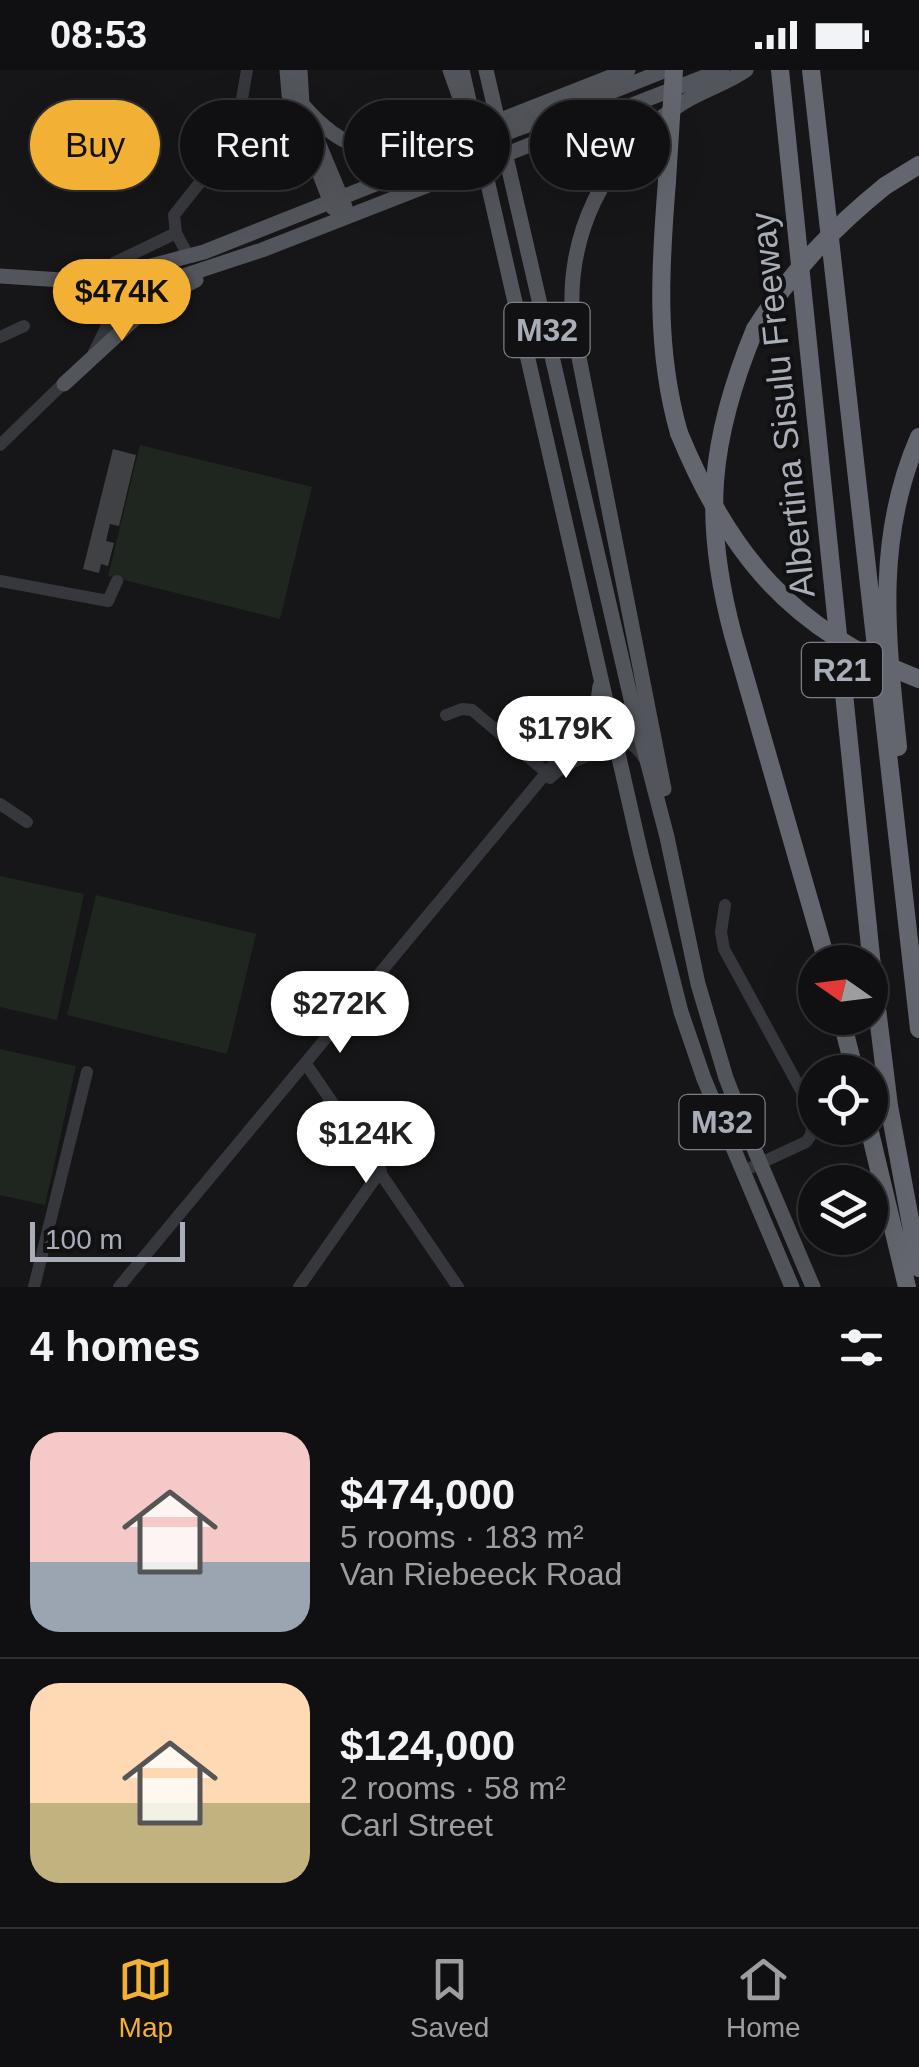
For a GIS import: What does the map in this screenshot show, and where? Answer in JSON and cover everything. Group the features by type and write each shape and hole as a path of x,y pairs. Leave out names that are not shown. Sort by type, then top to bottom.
{"highway":[{"path":"674,70 660,330 662,360 679,433 718,517 765,579 837,638 919,680"},
{"name":"Albertina Sisulu Freeway","path":"780,70 873,976 889,1106 919,1268"},
{"name":"Albertina Sisulu Freeway","path":"811,70 919,1030"},
{"path":"822,945 728,616 714,538 718,448 734,380 756,329 786,282 813,250 885,186 919,165"},
{"path":"896,824 903,795 887,630 886,567 896,508 919,437"},
{"path":"873,1145 907,1287"}],"main road":[{"path":"287,70 289,95 344,218"},
{"path":"300,70 302,100"},
{"path":"450,70 460,100"},
{"name":"M32","path":"462,70 469,100"},
{"name":"M32","path":"486,70 708,1022 761,1164 814,1287"},
{"path":"523,119 628,70"},
{"path":"510,124 666,70"},
{"path":"0,276 92,282 167,280 225,263 344,218 722,70"},
{"path":"667,838 667,801 574,332 572,280 589,211 624,152 685,101 746,70"},
{"path":"324,168 335,200"},
{"path":"111,282 189,257 357,190"},
{"name":"M32","path":"489,190 681,1012 704,1079 792,1287"},
{"path":"64,384 154,301 225,263"},
{"path":"572,744 597,708 601,672"}],"street":[{"path":"189,257 176,233 174,216 229,146 237,128 246,70"},
{"path":"0,445 64,384 102,338 111,267 117,260 176,233"},
{"path":"0,337 24,326"},
{"path":"0,580 102,601 112,597 117,581"},
{"path":"528,797 568,763 606,750 626,721 631,698"},
{"path":"446,715 472,710 546,772"},
{"path":"119,1287 572,744 594,735 616,737 638,749 650,769"},
{"path":"0,804 26,822"},
{"path":"725,905 720,932 724,949 814,1114 806,1142 742,1172"},
{"path":"306,1064 458,1287"},
{"path":"34,1287 87,1072"},
{"path":"299,1287 381,1170"}],"shaded area":[{"path":"140,445 312,487 280,619 108,576"},
{"path":"0,876 84,894 57,1020 0,1007"},
{"path":"96,895 256,934 227,1054 67,1015"},
{"path":"0,1049 76,1066 45,1205 0,1195"}],"building":[{"path":"113,449 136,455 119,526 110,524 106,541 114,543 108,566 101,564 99,573 83,569"}]}
